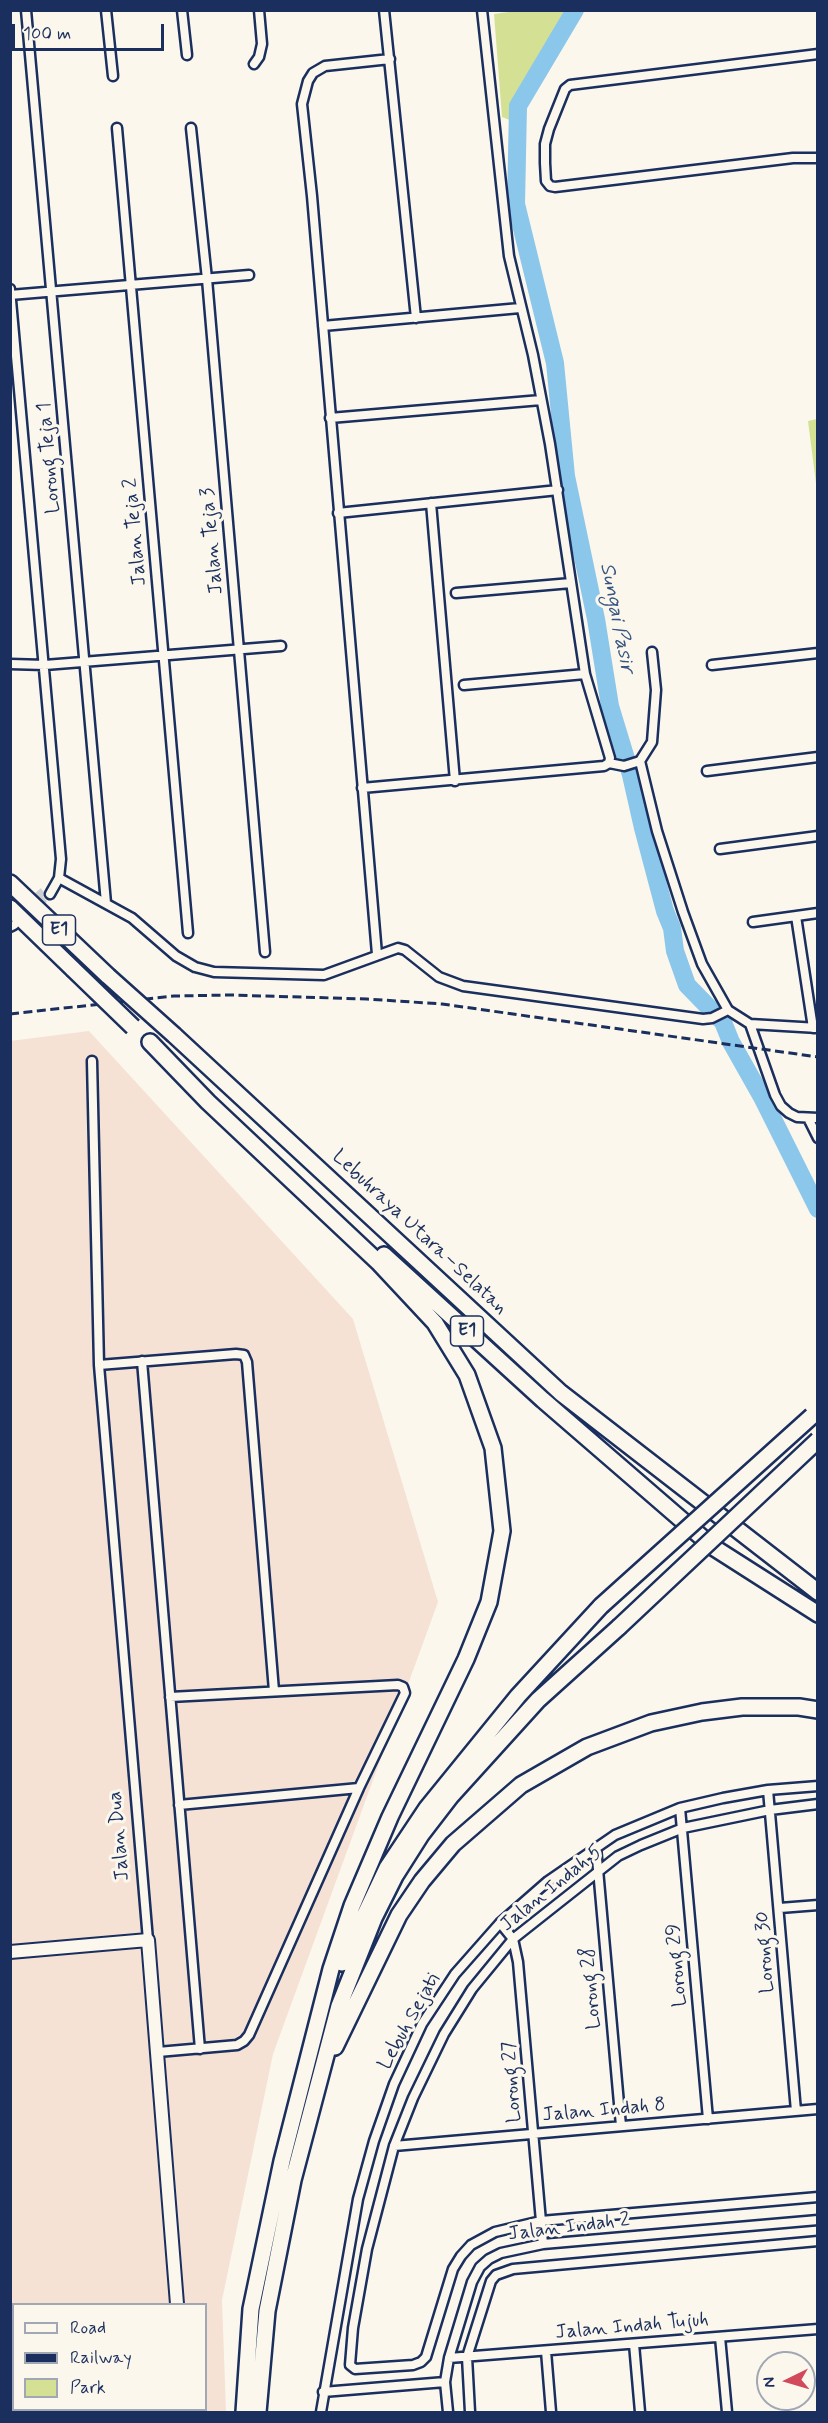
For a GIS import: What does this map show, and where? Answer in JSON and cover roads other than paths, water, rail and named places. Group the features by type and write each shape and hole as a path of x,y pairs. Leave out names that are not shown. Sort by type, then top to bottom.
{"highway":[{"name":"Lebuhraya Utara–Selatan","path":"10,884 561,1393 818,1592"},
{"name":"Lebuhraya Utara–Selatan","path":"10,908 133,1027 543,1400 713,1547 818,1614"},
{"path":"150,1042 208,1102 378,1262 435,1323 466,1375 493,1448 502,1531 489,1602 466,1659 390,1817 352,1906 318,2018 282,2161 251,2309 244,2412"},
{"path":"318,2018 387,1868 427,1808 518,1696 601,1606 815,1414"},
{"path":"258,2412 267,2311 293,2180 339,2006 358,1954 395,1876 421,1835 451,1796 538,1700 818,1440"},
{"path":"320,2079 399,1915 422,1881 453,1844 521,1785 587,1747 651,1723 702,1712 742,1707 799,1707 818,1710"}],"main road":[{"path":"10,1952 148,1940"},
{"name":"Jalan Dua","path":"148,1940 177,2303"}],"street":[{"name":"Lorong Teja 1","path":"26,10 106,903"},
{"path":"106,10 113,76"},
{"path":"183,10 187,55"},
{"path":"254,64 259,57 262,44 259,10"},
{"path":"384,10 416,318"},
{"path":"482,10 504,228 520,308 533,355 558,490 585,674 610,758 609,763"},
{"path":"818,54 570,85 565,89 549,129 545,144 545,163 546,180 550,186 555,188 793,158 818,158"},
{"path":"377,954 302,96 313,73 325,66 390,59"},
{"name":"Jalan Teja 2","path":"117,128 188,933"},
{"name":"Jalan Teja 3","path":"191,128 207,279 265,952"},
{"path":"11,295 249,275"},
{"path":"10,289 61,859 52,887 106,903 132,918 176,956 195,967 214,972 324,975 343,970 377,954 398,948 405,950 439,977 463,986 703,1019 725,1012"},
{"path":"323,326 520,308"},
{"path":"330,418 541,400"},
{"path":"338,513 558,490"},
{"path":"431,503 455,780"},
{"path":"456,593 571,583"},
{"path":"10,664 45,665 281,646"},
{"path":"362,788 604,766 609,763 633,763 652,742 656,690 652,652"},
{"path":"712,665 818,652"},
{"path":"464,686 585,674"},
{"path":"707,771 818,757"},
{"path":"633,763 702,964 725,1012 750,1024 815,1028 796,916"},
{"path":"720,849 818,836"},
{"path":"753,922 818,913"},
{"path":"750,1024 781,1106 798,1117 813,1118 818,1138"},
{"name":"Jalan Dua","path":"92,1061 99,1365 148,1940"},
{"path":"99,1365 236,1354 243,1355 247,1362 274,1691"},
{"path":"142,1361 200,2049"},
{"path":"158,2052 237,2045 249,2034 359,1788 405,1693 403,1687 398,1685 170,1698"},
{"name":"Lebuh Sejati","path":"321,2412 358,2199 374,2141 394,2085 422,2024 455,1974 500,1923 548,1881 596,1847 631,1828 680,1808 768,1790 818,1786"},
{"path":"179,1805 359,1788"},
{"name":"Lorong 30","path":"768,1790 796,2111"},
{"name":"Jalan Indah 5","path":"541,2222 495,2232 471,2245 461,2256 453,2269 426,2356 421,2362 413,2365 356,2369 350,2365 353,2328 367,2249 393,2146 444,2034 472,1989 513,1939 618,1856 683,1828 770,1810 818,1804"},
{"name":"Lorong 29","path":"680,1808 708,2119"},
{"name":"Lorong 28","path":"596,1847 621,2126"},
{"path":"780,1908 818,1905"},
{"path":"500,1923 513,1939"},
{"name":"Lorong 27","path":"513,1939 524,2019 543,2244"},
{"name":"Jalan Indah 8","path":"393,2146 818,2109"},
{"path":"541,2222 818,2197"},
{"name":"Jalan Indah 2","path":"448,2412 445,2382 449,2358 472,2282 480,2267 489,2259 501,2253 543,2244 818,2220"},
{"name":"Jalan Indah 2","path":"470,2412 467,2357 491,2281 504,2271 818,2241"},
{"name":"Jalan Indah Tujuh","path":"449,2358 818,2329"},
{"path":"720,2337 727,2412"},
{"path":"634,2344 640,2412"},
{"path":"546,2351 551,2412"},
{"path":"324,2392 445,2382"}],"waterway":[{"name":"Sungai Pasir","path":"575,10 518,106 516,204 555,363 566,476 596,619 610,706 631,775 665,911 672,928 675,951 687,985 723,1022 731,1042 762,1097 818,1209"}],"tunnel":[{"path":"10,920 46,889"},
{"path":"20,919 50,894"}],"railway":[{"path":"10,1014 174,996 230,995 367,999 442,1004 818,1057"}]}
